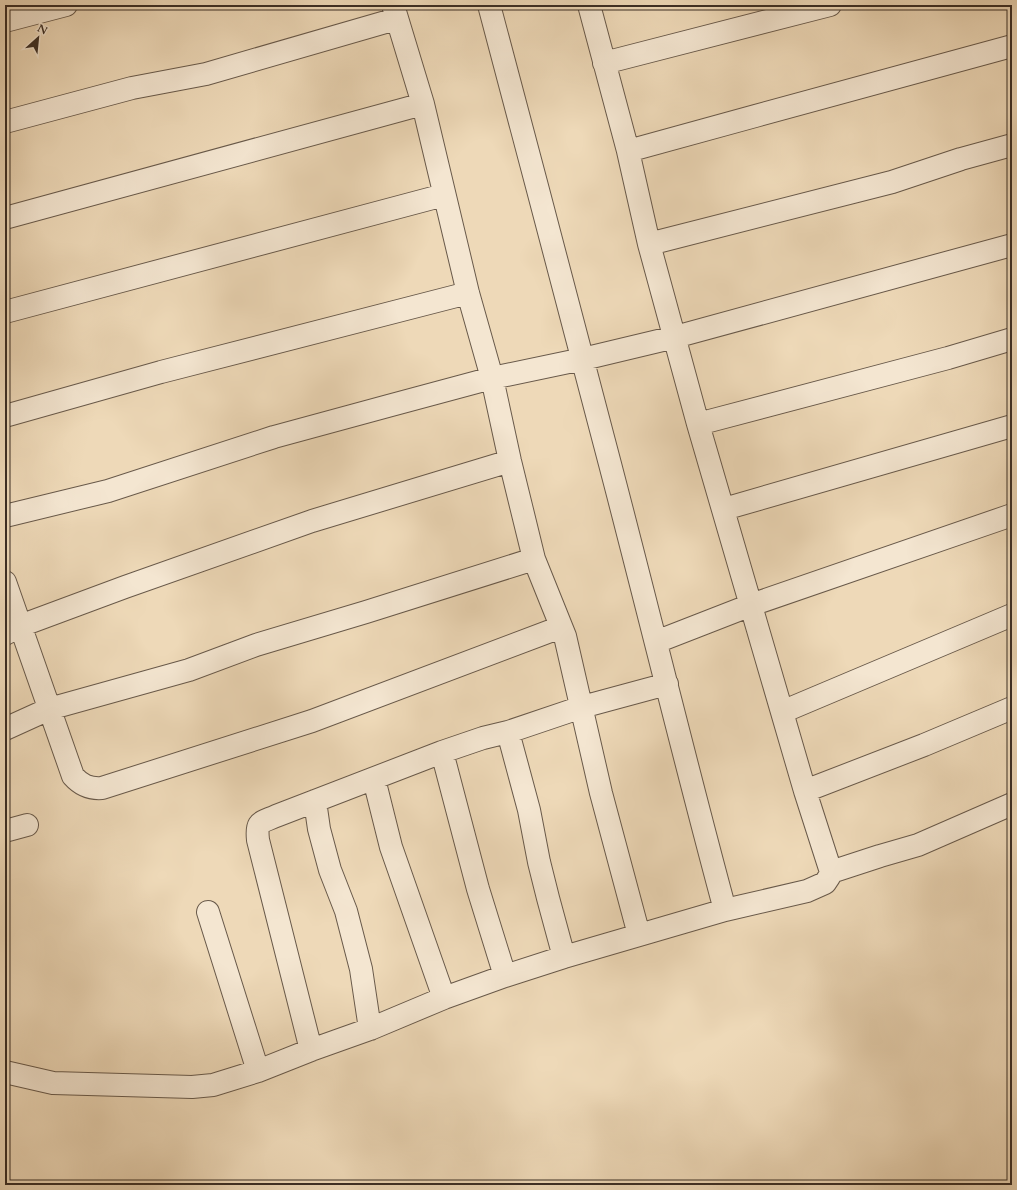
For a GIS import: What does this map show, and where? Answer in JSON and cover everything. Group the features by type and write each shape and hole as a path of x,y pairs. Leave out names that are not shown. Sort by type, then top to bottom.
{"street":[{"path":"5,21 66,5"},
{"path":"489,5 583,359 667,684 689,776 725,910"},
{"path":"5,1072 53,1083 192,1087 213,1085 258,1071 370,1029 444,998 505,976 564,957 725,910 807,891 825,883 829,877 831,872 805,791 698,424 649,244 628,151 588,5"},
{"path":"604,63 830,5"},
{"path":"5,122 126,89 206,74 394,12 423,104 468,293 492,378 510,461 534,559 565,636 602,793 639,935"},
{"path":"628,151 861,86 1012,46"},
{"path":"5,218 423,104"},
{"path":"649,244 892,182 960,159 1012,145"},
{"path":"5,312 444,195"},
{"path":"5,516 108,491 274,437 492,378 583,359 675,337 1012,245"},
{"path":"5,416 161,372 468,293"},
{"path":"698,424 948,358 1012,339"},
{"path":"724,509 1012,426"},
{"path":"12,630 125,587 312,521 510,461"},
{"path":"656,642 750,605 1012,515"},
{"path":"5,729 49,710 189,670 256,645 534,559"},
{"path":"5,582 12,630 49,710 73,776 78,781 94,789 102,788 312,721 561,627"},
{"path":"782,712 1012,615"},
{"path":"311,1050 258,840 258,825 262,822 374,780 442,752 582,707 667,684"},
{"path":"805,791 924,745 1012,708"},
{"path":"508,732 529,810 539,862 564,957"},
{"path":"442,752 478,889 505,976"},
{"path":"374,780 391,847 444,998"},
{"path":"315,801 319,830 324,850 346,911 359,962 370,1029"},
{"path":"831,872 918,845 1012,804"},
{"path":"5,831 27,825"},
{"path":"208,912 258,1071"}]}
